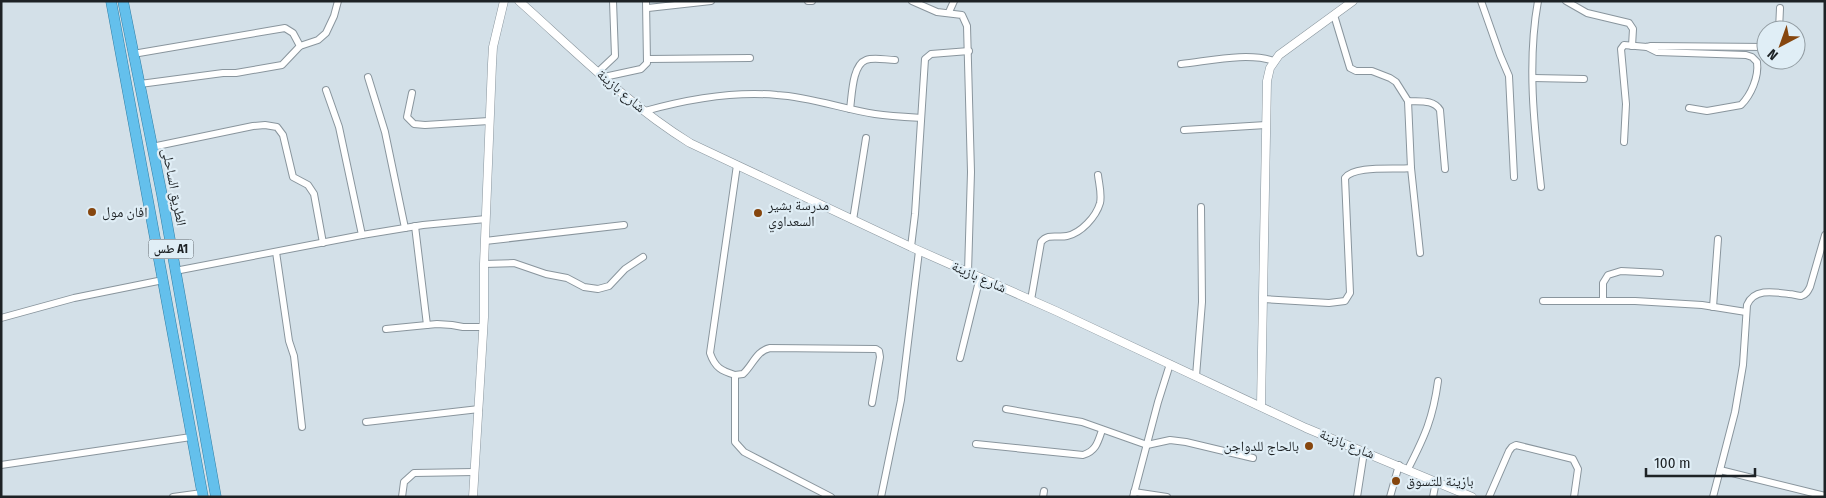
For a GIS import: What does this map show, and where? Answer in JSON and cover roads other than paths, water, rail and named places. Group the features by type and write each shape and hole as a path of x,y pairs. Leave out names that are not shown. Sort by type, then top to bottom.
{"highway":[{"name":"الطريق الساحلى","path":"111,1 202,495"},
{"name":"الطريق الساحلى","path":"123,1 162,195 216,497"}],"street":[{"path":"140,84 280,66 300,46 318,40 326,32 334,16 338,1"},
{"path":"473,497 483,327 492,55 504,1"},
{"name":"شارع بازينة","path":"519,1 601,75 645,111 690,143 911,248 1031,300 1261,405 1306,428 1399,465 1472,497"},
{"path":"601,75 615,56 613,1"},
{"path":"601,75 641,69 647,63 647,5 711,1"},
{"path":"912,1 937,12 962,15 968,26 971,172 968,272"},
{"path":"949,12 954,1"},
{"path":"1261,405 1267,81 1274,61 1279,55 1353,1"},
{"path":"1481,1 1509,76 1514,177"},
{"path":"1538,1 1533,40 1533,78 1536,144 1541,187"},
{"path":"1566,1 1587,13 1629,23 1633,28 1632,46"},
{"path":"1779,20 1780,8"},
{"path":"1334,15 1350,68 1356,71 1372,71 1390,78 1396,82 1408,101 1410,168 1420,253"},
{"path":"133,54 285,28 293,33 300,46"},
{"path":"1624,142 1626,104 1621,49 1624,46 1756,47"},
{"path":"1646,47 1657,52 1746,55 1752,57 1756,62 1756,77 1747,98 1741,105 1707,111 1689,108"},
{"path":"911,248 925,59 932,54 969,51"},
{"path":"1181,64 1251,57 1264,57 1274,61"},
{"path":"648,59 750,58"},
{"path":"850,109 855,73 861,64 865,60 873,59 895,60"},
{"path":"368,77 385,132 405,228"},
{"path":"1533,78 1584,80"},
{"path":"326,90 340,127 362,235"},
{"path":"412,93 407,117 414,124 425,125 490,120"},
{"path":"645,111 688,100 737,95 778,95 825,102 876,114 921,118"},
{"path":"1408,101 1431,102 1440,110 1445,169"},
{"path":"152,147 253,126 276,126 283,135 294,177 308,186 314,194 323,243"},
{"path":"1184,130 1266,126"},
{"path":"853,220 866,138"},
{"path":"737,165 710,353 716,367 735,375 743,374 754,362 758,353 763,349 770,348 876,348 880,357 872,403"},
{"path":"1264,299 1329,303 1345,301 1349,297 1350,285 1345,178 1352,172 1410,168"},
{"path":"1031,300 1041,242 1044,238 1050,236 1067,236 1080,230 1089,221 1100,204 1098,175"},
{"path":"1196,376 1202,302 1201,207"},
{"path":"175,271 415,226 486,219"},
{"path":"485,241 624,225"},
{"path":"415,226 427,325"},
{"path":"1713,497 1735,412 1743,365 1746,312 1749,299 1754,294 1775,292 1801,296 1806,293 1825,235"},
{"path":"1713,307 1718,239"},
{"path":"881,497 901,400 919,251"},
{"path":"276,252 288,339 294,356 302,427"},
{"path":"484,264 514,263 546,274 566,278 584,287 598,289 610,286 626,269 643,257"},
{"path":"1603,301 1603,283 1608,275 1621,271 1660,273"},
{"path":"960,358 980,277"},
{"path":"1,318 74,298 163,280"},
{"path":"1543,301 1635,301 1713,307 1746,312"},
{"path":"386,329 449,324 463,327 483,327"},
{"path":"1167,497 1133,494 1170,364"},
{"path":"735,375 735,436 738,446 744,452 831,497"},
{"path":"1408,469 1428,429 1438,381"},
{"path":"366,422 479,409"},
{"path":"1006,409 1082,422 1147,445 1170,440 1253,458"},
{"path":"976,444 1083,455 1095,448 1102,430"},
{"path":"1,465 191,437"},
{"path":"1489,497 1509,451 1516,445 1573,459 1578,469 1574,497"},
{"path":"1357,497 1364,452"},
{"path":"1390,497 1399,465"},
{"path":"1720,470 1825,496"},
{"path":"402,497 404,482 414,472 474,472"},
{"path":"1432,497 1436,481"},
{"path":"173,497 202,495"}],"place":[{"name":"افان مول","path":"92,212"},
{"name":"مدرسة بشير السعداوي","path":"758,213"},
{"name":"بالحاج للدواجن","path":"1309,446"},
{"name":"بازينة للتسوق","path":"1396,481"}]}
